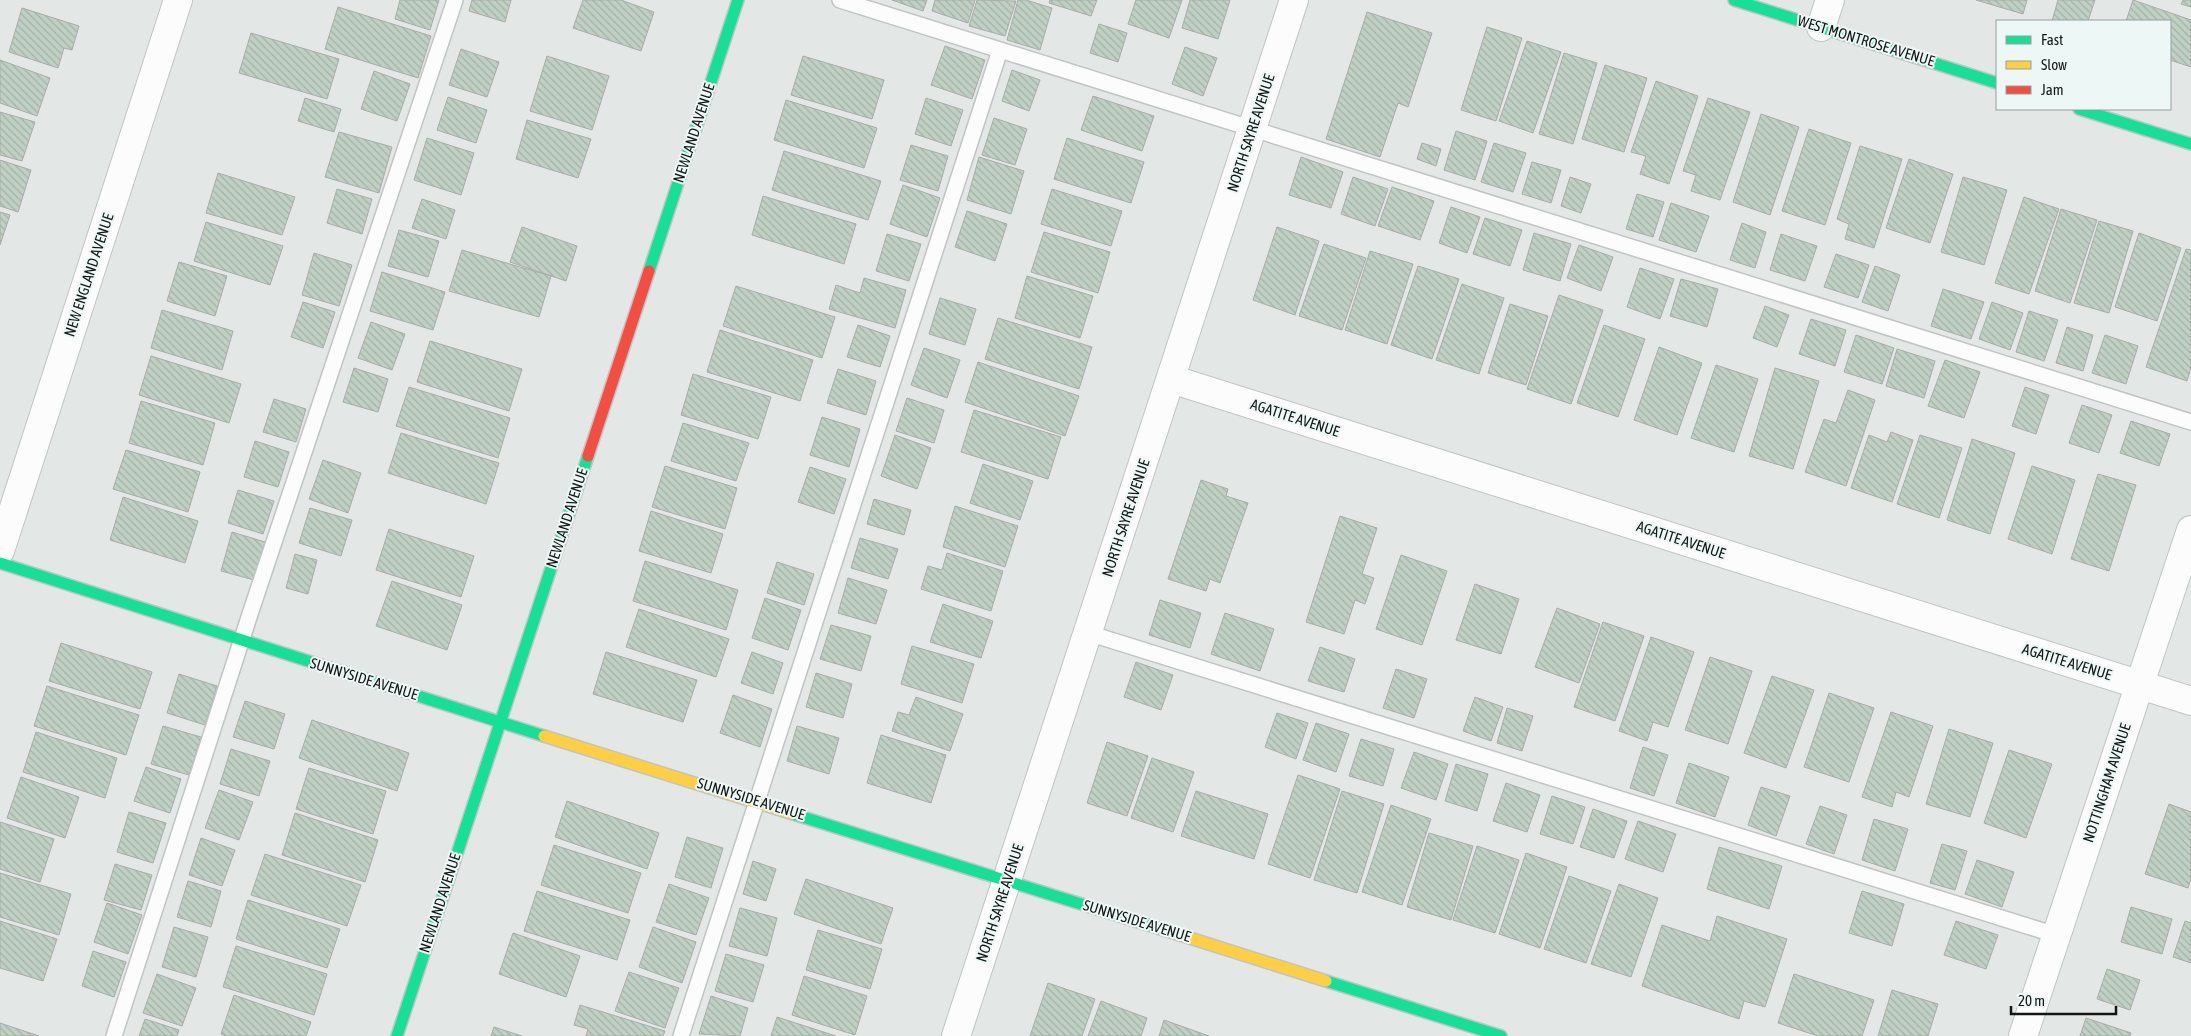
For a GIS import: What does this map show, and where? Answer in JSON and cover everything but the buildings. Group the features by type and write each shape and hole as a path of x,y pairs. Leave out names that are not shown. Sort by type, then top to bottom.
{"street":[{"name":"NEW ENGLAND AVENUE","path":"0,551 178,0"},
{"name":"NEWLAND AVENUE","path":"397,1036 738,0"},
{"name":"NORTH SAYRE AVENUE","path":"956,1036 1294,0"},
{"name":"WEST MONTROSE AVENUE","path":"1734,0 1996,83"},
{"path":"1821,27 1830,0"},
{"path":"2082,110 2191,144"},
{"name":"AGATITE AVENUE","path":"1171,379 2191,701"},
{"name":"NOTTINGHAM AVENUE","path":"2023,1036 2191,530"},
{"name":"SUNNYSIDE AVENUE","path":"0,563 241,641 500,720 1501,1036"}],"lane":[{"path":"114,1036 241,641 455,0"},
{"path":"840,0 2191,422"},
{"path":"682,1036 1000,50"},
{"path":"1088,633 2056,935"}],"traffic: fast":[{"path":"649,271 738,0"},
{"path":"1734,0 1996,83"},
{"path":"2082,110 2191,144"},
{"path":"397,1036 588,456"},
{"path":"0,563 544,736"},
{"path":"793,814 1177,934"},
{"path":"1326,981 1501,1036"}],"traffic: slow":[{"path":"544,736 793,814"},
{"path":"1177,934 1326,981"}],"traffic: jam":[{"path":"588,456 649,271"}]}
